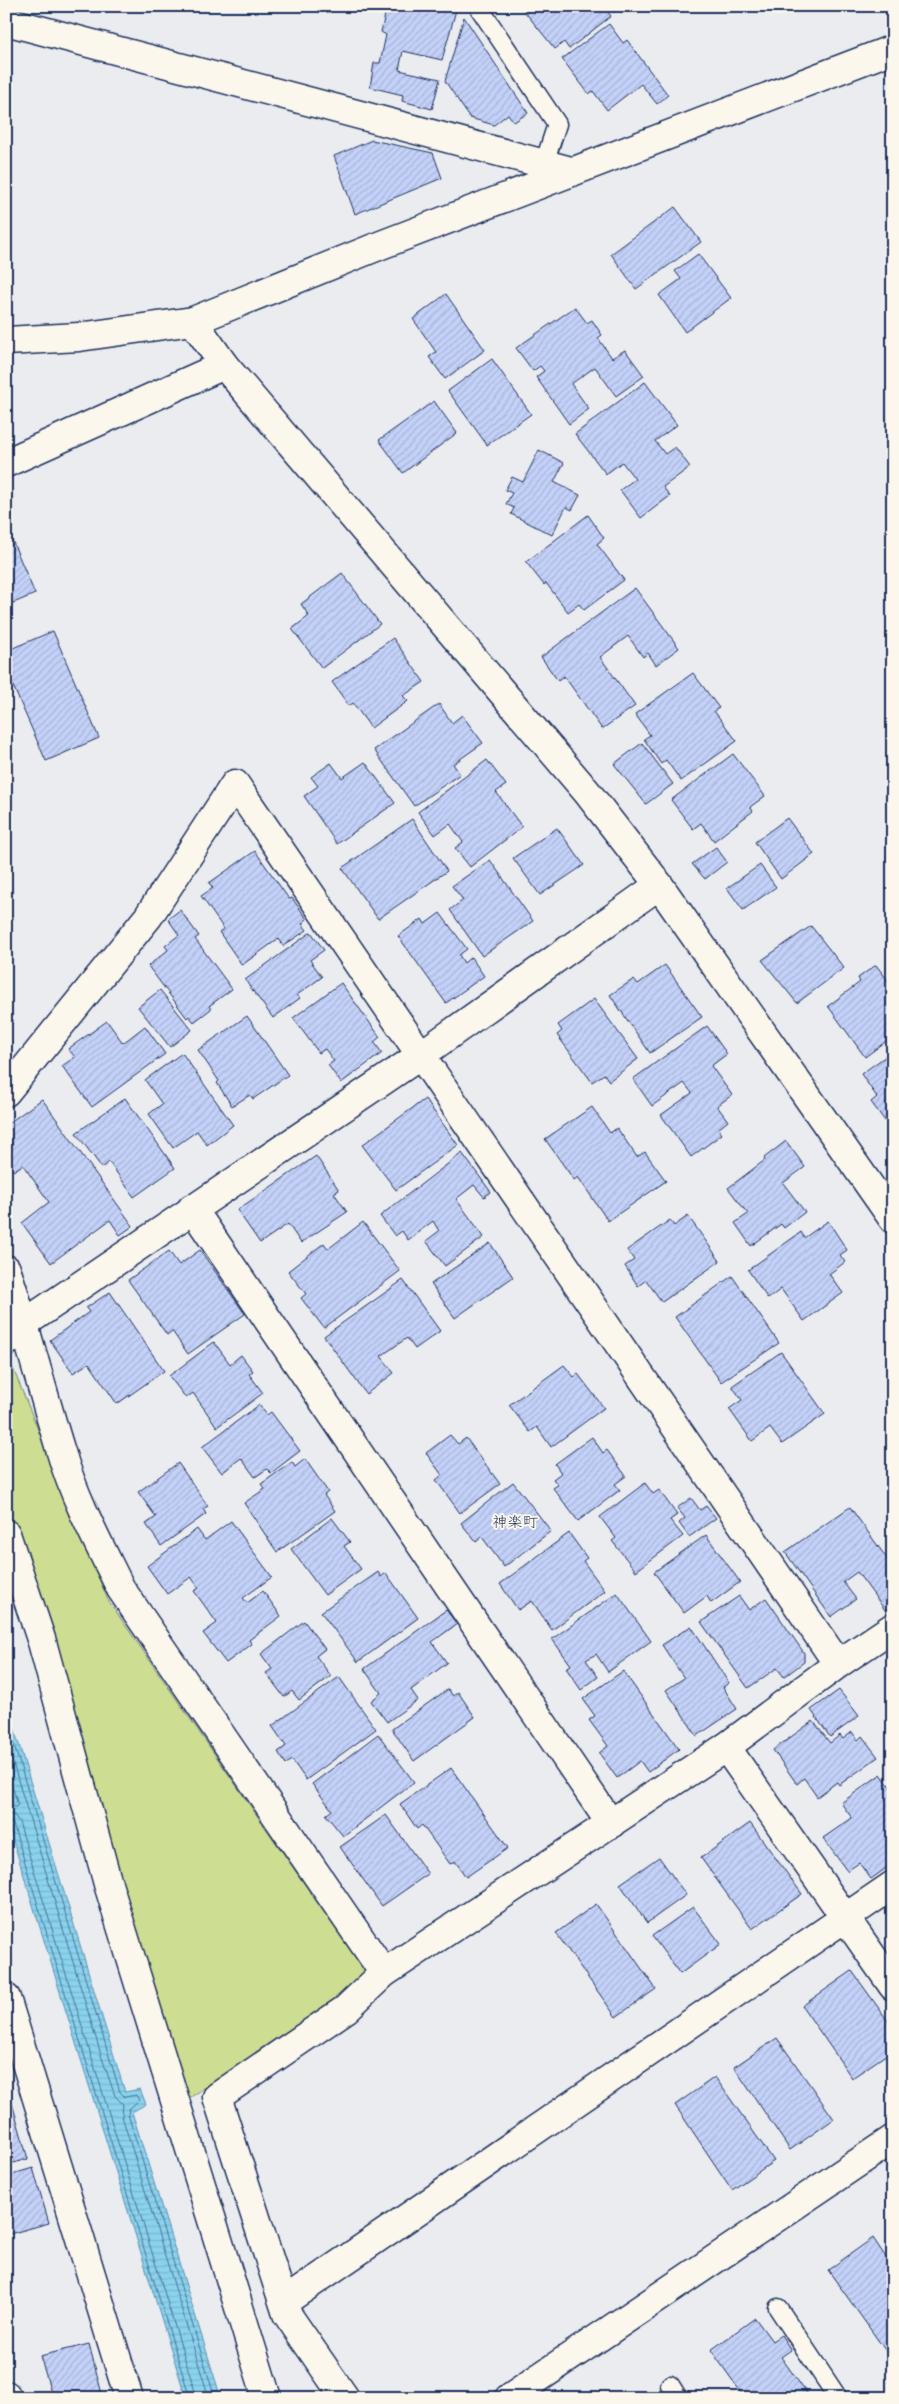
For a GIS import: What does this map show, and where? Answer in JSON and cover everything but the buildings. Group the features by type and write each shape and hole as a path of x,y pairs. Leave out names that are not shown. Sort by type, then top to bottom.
{"street":[{"path":"6,21 571,171"},
{"path":"6,341 79,337 193,321 571,171 893,49"},
{"path":"193,321 224,365 580,785 659,885 893,1219"},
{"path":"6,463 224,365"},
{"path":"6,1092 148,917 235,784 838,1664"},
{"path":"16,1332 192,1208 421,1055 659,885"},
{"path":"192,1208 611,1824"},
{"path":"6,1269 16,1332 89,1524 121,1588 384,1973"},
{"path":"6,1534 42,1642 108,1884 267,2398"},
{"path":"345,2398 287,2314 217,2096 346,2009 384,1973 726,1747 838,1664 893,1627"},
{"path":"726,1747 893,1986"},
{"path":"284,2302 893,1886"},
{"path":"6,1998 129,2398"},
{"path":"510,2398 893,2140"}],"lane":[{"path":"478,6 557,124 544,164"},
{"path":"778,2308 838,2398"}],"green space":[{"path":"12,1366 108,1600 368,1976 185,2101 6,1523 6,1370"}],"water":[{"path":"6,1702 125,2092 140,2089 146,2104 132,2112 221,2398 186,2398 6,1818"}],"district":[{"name":"神楽町","path":"515,1522"}]}
